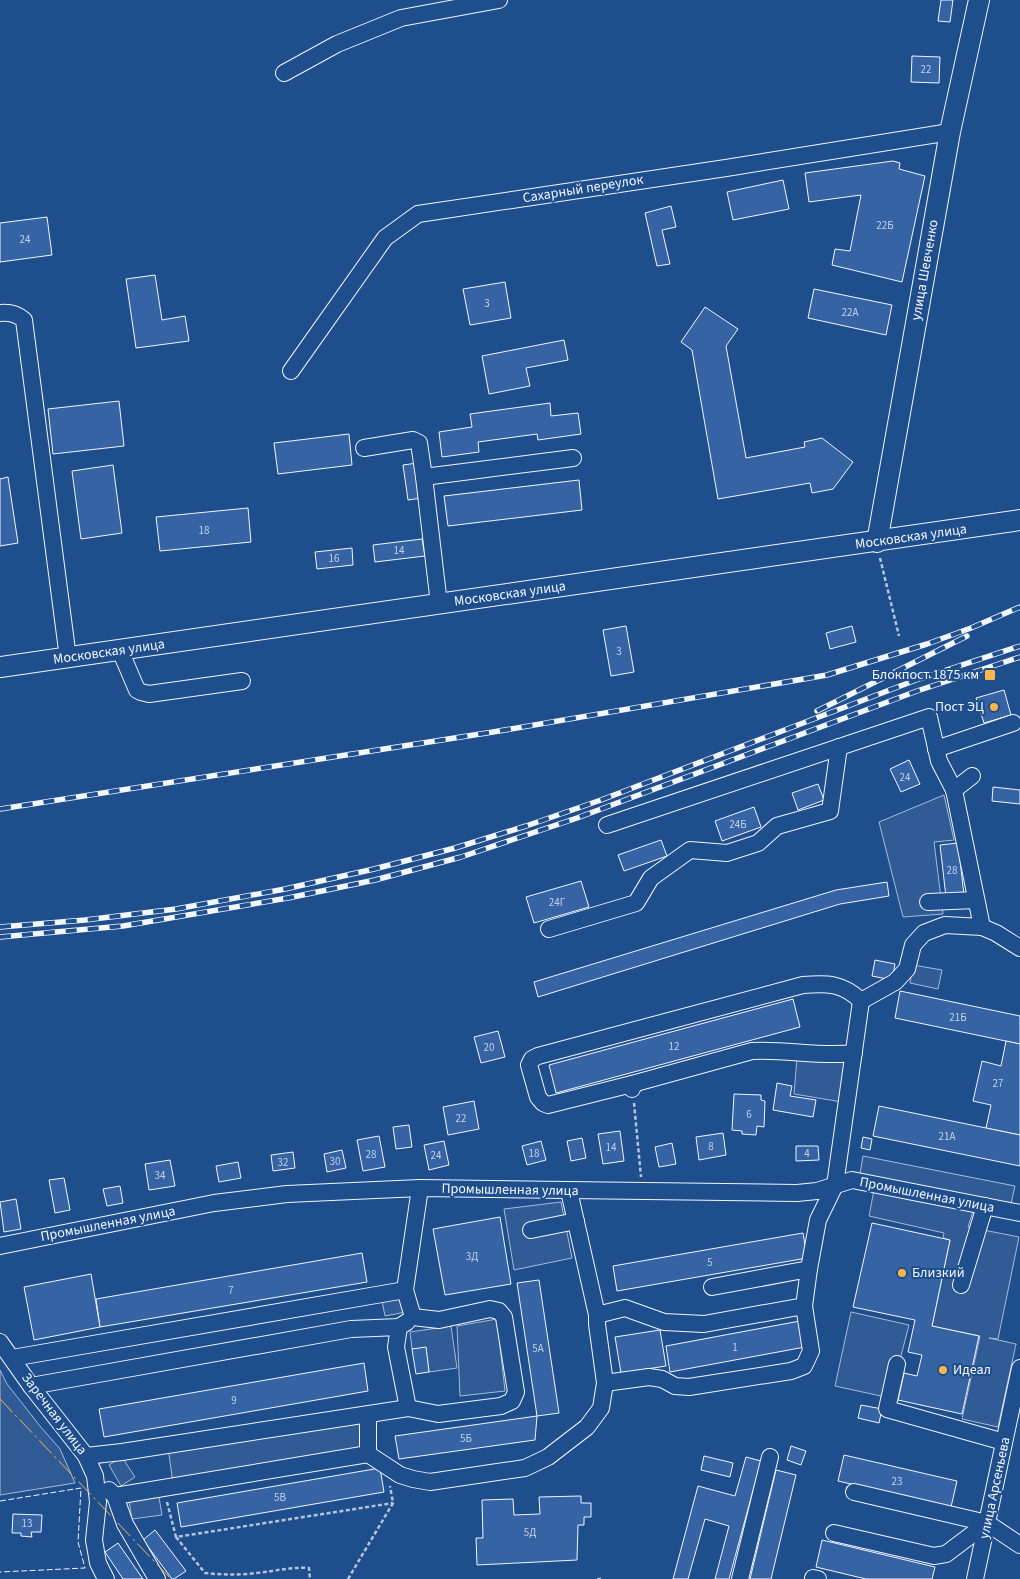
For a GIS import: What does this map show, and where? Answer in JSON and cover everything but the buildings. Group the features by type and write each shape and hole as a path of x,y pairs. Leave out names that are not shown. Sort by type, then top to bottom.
{"main road":[{"name":"улица Шевченко","path":"877,542 950,132 979,0"},
{"name":"Московская улица","path":"0,667 1020,520"}],"street":[{"path":"284,74 337,44 401,18 499,0"},
{"name":"Сахарный переулок","path":"291,372 385,238 418,214 950,132"},
{"path":"0,313 8,312 24,320 68,658"},
{"path":"364,448 413,440 419,443 439,604"},
{"path":"424,477 573,458"},
{"path":"120,650 137,690 141,692 149,694 242,681"},
{"path":"607,825 929,717 939,761 954,790 982,927"},
{"path":"936,749 1013,722"},
{"path":"549,929 636,904 651,878 690,850 727,854 758,843 776,826 830,811 839,747"},
{"path":"954,790 972,776"},
{"path":"928,902 976,900"},
{"path":"861,1001 895,982 907,969 913,946 924,933 945,925 982,927 996,933 1020,948"},
{"path":"854,1052 812,1054 767,1050 752,1051 632,1086 548,1105 538,1098 529,1065 532,1059 538,1056 803,985 838,986 852,992 861,1001"},
{"path":"605,1383 649,1377 676,1386 689,1386 791,1371 804,1366 811,1351 804,1306 808,1268 818,1220 835,1185 861,1001"},
{"name":"Промышленная улица","path":"0,1246 214,1203 287,1194 420,1188 797,1193 817,1191 852,1180 1020,1212"},
{"path":"413,1318 405,1290 420,1188"},
{"path":"116,1496 368,1454 400,1475 430,1482 525,1468 548,1456 587,1427 601,1408 605,1383 596,1324 597,1315 569,1191"},
{"path":"961,1285 985,1206"},
{"path":"531,1230 576,1221"},
{"path":"712,1287 808,1268"},
{"path":"12,1358 405,1290"},
{"path":"597,1315 625,1308 664,1322 704,1324 804,1306"},
{"path":"31,1386 351,1329 399,1327 413,1318 439,1320 490,1309 499,1311 504,1317 516,1392 512,1401 501,1406 438,1414 408,1408 86,1456"},
{"path":"399,1327 396,1347 408,1408"},
{"name":"Заречная улица","path":"0,1342 31,1386 86,1456 95,1476 98,1502 94,1540 98,1563 106,1579"},
{"path":"897,1364 887,1409 1004,1442"},
{"name":"улица Арсеньева","path":"975,1579 1020,1368"},
{"path":"368,1415 368,1454"},
{"path":"740,1579 770,1457"},
{"path":"95,1476 116,1496 125,1524 157,1579"},
{"path":"854,1492 987,1523 1020,1545"},
{"path":"834,1533 934,1556 946,1554 987,1523"}],"path":[{"path":"877,542 900,636"},
{"path":"632,1086 642,1192"},
{"path":"348,1579 393,1503 388,1468"},
{"path":"166,1498 176,1537 205,1573 230,1575 258,1573 290,1567 309,1568 310,1579"},
{"path":"176,1537 393,1503"}],"shaded area":[{"path":"944,795 954,840 934,842 943,914 903,917 879,822"},
{"path":"913,965 942,970 938,989 910,983"},
{"path":"797,1058 850,1058 842,1102 794,1094"},
{"path":"863,1156 1015,1186 1011,1204 860,1174"},
{"path":"874,1190 974,1208 968,1227 1019,1237 998,1339 989,1338 1016,1344 998,1427 962,1419 980,1336 932,1326 950,1240 943,1238 944,1233 869,1216"},
{"path":"561,1202 572,1258 514,1270 504,1209"},
{"path":"403,1297 406,1312 385,1316 382,1301"},
{"path":"851,1312 909,1325 890,1398 835,1386"},
{"path":"497,1319 505,1391 460,1396 457,1326"},
{"path":"451,1326 457,1368 429,1372 426,1348 412,1349 410,1332"},
{"path":"0,1370 7,1384 60,1449 75,1483 0,1495"},
{"path":"365,1419 365,1451 173,1483 168,1448"},
{"path":"122,1457 135,1477 121,1486 109,1465"},
{"path":"159,1497 162,1515 132,1519 129,1501"}],"railway":[{"path":"0,809 493,732 827,675 927,644 1020,607"},
{"path":"817,711 967,636"},
{"path":"0,927 85,920 176,909 285,889 455,848 601,800 916,680 1020,646"},
{"path":"0,937 123,926 288,898 375,880 461,857 577,818 917,691 1020,657"}],"fence":[{"path":"0,1501 81,1488 78,1542 85,1568 0,1572"},
{"path":"597,1579 601,1578"}],"power":[{"path":"0,1399 171,1579"}],"place":[{"name":"Блокпост 1875 км","path":"990,675"},
{"name":"Пост ЭЦ","path":"994,707"},
{"name":"Близкий","path":"902,1273"},
{"name":"Идеал","path":"943,1370"}]}
